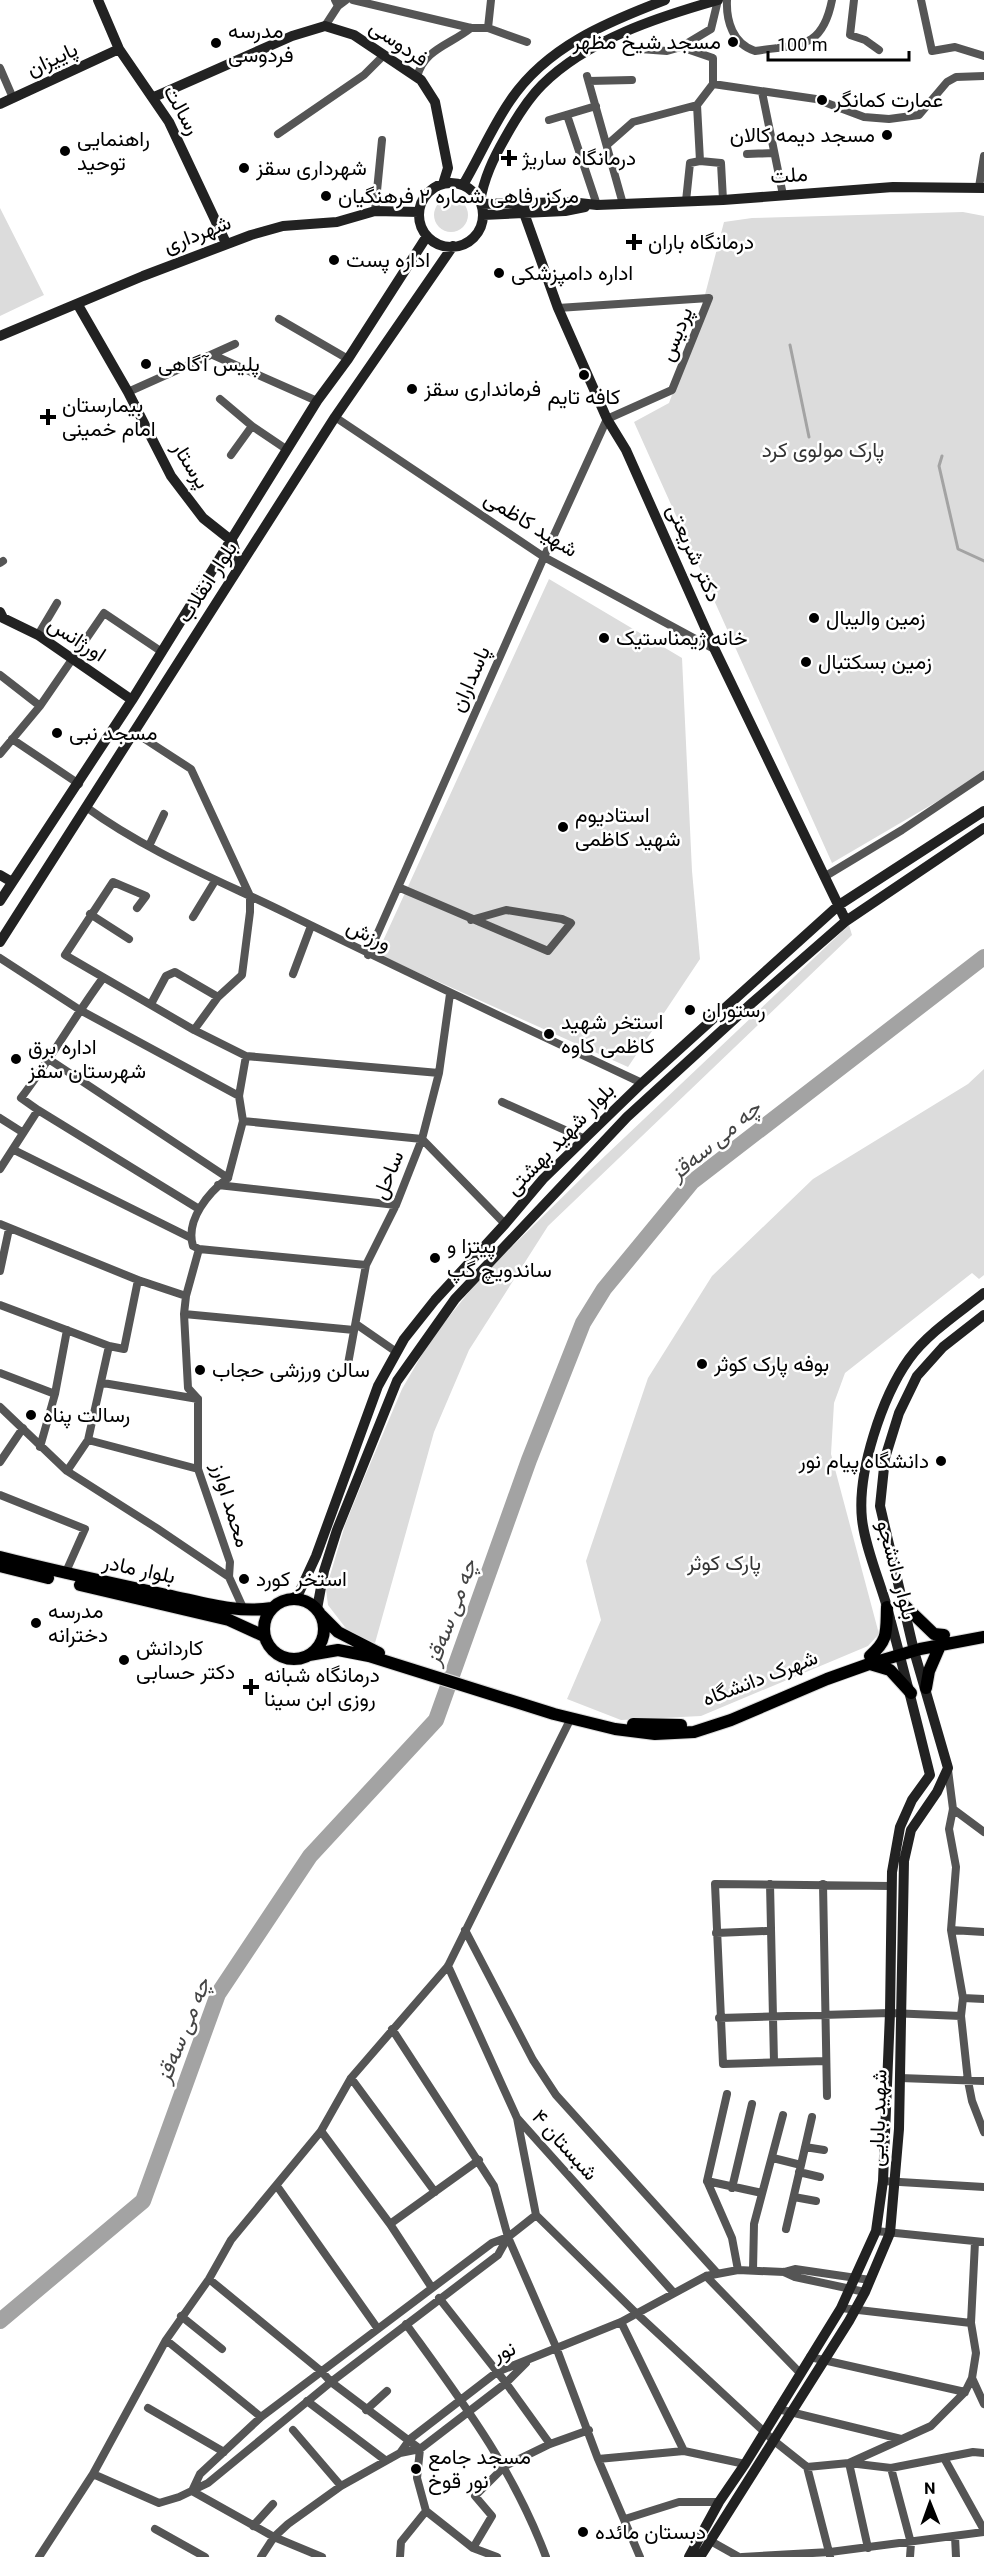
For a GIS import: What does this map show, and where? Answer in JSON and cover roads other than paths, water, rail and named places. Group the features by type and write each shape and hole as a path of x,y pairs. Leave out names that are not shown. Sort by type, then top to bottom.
{"main road":[{"name":"رسالت","path":"98,0 119,49 169,122 226,243"},
{"path":"463,185 510,100 549,57 626,15 665,0"},
{"path":"481,207 473,192 463,185 443,184 427,194 419,212 422,228 427,236 443,246 461,245 474,236 482,222 481,207 485,179 501,144 532,96 550,77 582,55 626,32 718,0"},
{"path":"154,97 292,36 325,26"},
{"name":"فردوسی","path":"325,26 354,35 417,77 435,102 448,168 443,184"},
{"name":"پاییزان","path":"0,104 119,49"},
{"name":"ملت","path":"481,207 524,213 565,211 597,205 723,200 893,187 982,188"},
{"name":"ملت","path":"481,207 570,202 597,205"},
{"name":"شهرداری","path":"0,336 226,243 283,226 337,222 375,211 419,212"},
{"name":"دکتر شریعتی","path":"524,213 558,308 607,419 626,450 715,650 846,921"},
{"name":"بلوار انقلاب","path":"0,901 79,784 232,541 286,449 348,359 427,236"},
{"name":"بلوار انقلاب","path":"0,942 335,417 453,246"},
{"name":"پرستار","path":"78,305 128,392 171,477 203,518 232,541"},
{"path":"232,541 240,566"},
{"name":"اورژانس","path":"1,616 38,635 132,700"},
{"name":"بلوار شهید بهشتی","path":"293,1598 298,1595 316,1556 378,1386 395,1351 435,1300 543,1179 642,1083 838,905 984,811"},
{"name":"بلوار شهید بهشتی","path":"319,1612 324,1571 337,1530 397,1381 455,1299 627,1117 846,921 984,828"},
{"path":"0,875 12,882"},
{"name":"بلوار دانشجو","path":"898,1652 862,1519 865,1474 874,1429 909,1359 984,1293"},
{"name":"بلوار دانشجو","path":"913,1647 880,1506 885,1458 899,1413 917,1376 943,1347 984,1315"},
{"path":"863,1505 880,1506"},
{"name":"بلوار مادر","path":"0,1557 65,1574 244,1610 272,1608"},
{"name":"بلوار مادر","path":"0,1566 229,1620 264,1636"},
{"path":"376,1655 338,1632 310,1603 293,1598 278,1603 266,1616 264,1636 272,1650 282,1657 300,1659 309,1655 338,1650 376,1655 571,1718 629,1732 655,1734 694,1732 731,1720 869,1660 984,1629"},
{"path":"904,1605 942,1640 984,1637"},
{"path":"869,1660 883,1645 887,1607"},
{"path":"309,1655 322,1642 324,1632 319,1612"},
{"path":"926,1688 929,1671 942,1640"},
{"path":"913,1647 948,1768"},
{"name":"شهید بابایی","path":"700,2557 719,2502 841,2308 876,2231 883,2181 890,2013 891,1886 900,1827 912,1800 930,1775 911,1694 898,1652"},
{"path":"869,1660 890,1670 911,1694"},
{"name":"شهرک دانشگاه","path":"555,1711 627,1724 677,1725 702,1722 718,1718 869,1660"},
{"name":"شهید بابایی","path":"689,2557 705,2539 825,2361 865,2292 890,2233 896,2182 900,2078 904,1861 911,1830 938,1792 948,1768"}],"street":[{"path":"325,26 337,3 346,0"},
{"path":"353,0 471,28 488,28 527,42"},
{"path":"488,28 490,0"},
{"path":"640,49 667,51 681,47 711,29 718,0"},
{"path":"727,0 726,17 732,31 747,49 755,51 806,44 815,39 823,28 832,0"},
{"path":"854,0 850,35 865,40 879,50"},
{"path":"921,0 932,51 955,47 984,56"},
{"path":"417,77 420,66 427,56 460,38 471,28"},
{"path":"608,144 633,122 697,105 713,84 713,58 681,47"},
{"path":"278,134 364,75 383,56"},
{"path":"0,68 13,98"},
{"path":"713,84 816,99 864,117 889,119 919,115 948,82 956,77 984,76"},
{"path":"623,204 588,78 632,80"},
{"path":"762,92 783,195"},
{"path":"697,105 700,161"},
{"path":"549,120 596,106"},
{"path":"567,115 597,205"},
{"path":"375,211 382,140"},
{"path":"747,154 774,153"},
{"path":"982,188 984,156"},
{"path":"686,201 690,163 700,161 721,163 723,200"},
{"name":"پردیس","path":"558,308 709,298 672,390 607,419"},
{"path":"279,320 348,359"},
{"path":"128,392 235,344"},
{"path":"213,355 317,401"},
{"path":"220,399 252,426 286,449"},
{"name":"شهید کاظمی","path":"335,417 544,557 715,650"},
{"name":"پاسداران","path":"368,955 607,419"},
{"path":"231,455 252,426"},
{"path":"38,635 57,603"},
{"path":"0,754 40,706 104,613 162,652"},
{"path":"0,675 40,706"},
{"path":"134,732 191,769 250,896 242,975 218,997 194,1030"},
{"path":"12,739 79,784"},
{"path":"824,877 902,830 984,775"},
{"name":"ورزش","path":"86,807 121,833 215,881 642,1083"},
{"path":"148,846 164,814"},
{"path":"193,917 215,881"},
{"path":"137,908 146,896 113,882 65,955 194,1030 246,1056 439,1073"},
{"path":"398,887 471,920 548,951 571,923 562,919 506,910 471,920"},
{"path":"90,914 129,939"},
{"path":"293,974 311,926"},
{"path":"0,958 80,1010 239,1096"},
{"path":"151,1004 166,976 175,972 218,997"},
{"path":"103,978 80,1010 50,1060 21,1098 199,1209"},
{"name":"ساحل","path":"348,1364 366,1265 396,1205 422,1139 439,1073 450,994"},
{"path":"246,1056 239,1096 243,1121 228,1178 218,1185 199,1209 191,1238 193,1246 199,1249 366,1265"},
{"path":"50,1060 228,1178"},
{"path":"502,1102 585,1139"},
{"path":"0,1168 14,1150 22,1132 38,1110"},
{"path":"0,1118 22,1132"},
{"path":"243,1121 422,1139 505,1224"},
{"path":"14,1150 191,1238"},
{"path":"218,1185 396,1205"},
{"path":"0,1224 138,1280 186,1296"},
{"path":"0,1271 9,1229"},
{"name":"محمد اوارز","path":"199,1249 186,1296 184,1314 188,1388 198,1399 198,1469 230,1562 229,1577"},
{"path":"0,1305 109,1346 124,1348 138,1280"},
{"path":"184,1314 355,1327 395,1351"},
{"path":"40,1447 55,1394 67,1330"},
{"path":"67,1471 88,1440 109,1346"},
{"path":"0,1373 55,1394"},
{"path":"102,1383 198,1399"},
{"path":"0,1407 67,1471 229,1577 244,1610"},
{"path":"0,1462 23,1428"},
{"path":"88,1440 198,1469"},
{"path":"0,1494 85,1529 65,1574"},
{"path":"39,2557 93,2474 166,2340 209,2279 231,2240 321,2132 351,2078 447,1966 571,1718"},
{"path":"948,1768 953,1809 949,1829 956,1867 951,1930 963,1998 961,2016 968,2081 972,2101 984,2132"},
{"path":"953,1809 984,1832"},
{"path":"826,2061 723,2064 719,2018 715,1884 891,1886"},
{"path":"770,1884 774,2062"},
{"path":"823,1884 827,2096"},
{"path":"465,1930 532,2060 556,2095 717,2273"},
{"path":"951,1930 984,1932"},
{"path":"716,1933 766,1931"},
{"name":"شبستان ۴","path":"447,1966 516,2118 674,2293"},
{"path":"963,1998 984,1999"},
{"path":"719,2018 890,2013 961,2016"},
{"path":"392,2029 494,2186 508,2237 556,2347 598,2459 640,2557"},
{"path":"351,2078 435,2192"},
{"path":"900,2078 984,2081"},
{"path":"728,2094 707,2181 732,2238 738,2270"},
{"path":"732,2188 752,2104"},
{"path":"753,2270 754,2224 783,2115"},
{"path":"786,2229 812,2117"},
{"path":"516,2118 536,2215 636,2313 773,2440 807,2467 830,2555"},
{"path":"321,2132 390,2224 432,2288"},
{"path":"805,2147 824,2150"},
{"path":"773,2158 820,2177"},
{"path":"390,2224 479,2160"},
{"path":"707,2181 762,2193"},
{"path":"883,2181 984,2187"},
{"path":"277,2186 378,2329"},
{"path":"794,2198 816,2201"},
{"path":"192,2491 200,2474 261,2417 432,2288 492,2244 508,2237 536,2215"},
{"path":"876,2231 984,2242"},
{"path":"93,2474 159,2503 169,2501 208,2482 331,2382 498,2255 508,2237"},
{"path":"849,2463 931,2426 964,2392 972,2378 980,2352 971,2323 975,2241"},
{"path":"530,2359 621,2322 706,2276 717,2273 738,2270 784,2271 795,2269 870,2280"},
{"path":"784,2271 795,2277 865,2292"},
{"path":"706,2276 800,2373"},
{"path":"209,2279 366,2410 410,2439 420,2449 417,2478 426,2511 472,2548 497,2557"},
{"path":"439,2298 506,2383 550,2444"},
{"path":"841,2308 971,2323"},
{"path":"181,2316 222,2349"},
{"path":"621,2322 684,2451"},
{"path":"406,2324 505,2466 531,2516 546,2557"},
{"path":"166,2340 261,2417"},
{"path":"810,2357 964,2392"},
{"name":"نور","path":"400,2453 410,2439 497,2372 530,2359"},
{"name":"نور","path":"261,2557 274,2537 288,2524 341,2486 385,2460 400,2453 420,2449 506,2383 530,2359"},
{"path":"972,2378 984,2404"},
{"path":"366,2410 387,2391"},
{"path":"307,2401 385,2460"},
{"path":"148,2408 224,2452"},
{"path":"778,2409 902,2439"},
{"path":"293,2430 341,2486"},
{"path":"472,2548 492,2516 475,2496 505,2466 550,2444 589,2430"},
{"path":"598,2459 684,2451 745,2464"},
{"path":"807,2467 849,2463 891,2468 973,2452 984,2453"},
{"path":"705,2539 741,2557 830,2555 984,2531 944,2458"},
{"path":"849,2463 868,2548"},
{"path":"891,2468 911,2543 910,2557"},
{"path":"192,2491 274,2537 322,2557"},
{"path":"625,2519 679,2502 719,2502"},
{"path":"253,2526 273,2504"},
{"path":"400,2557 401,2542 426,2511"},
{"path":"154,2529 205,2557"},
{"path":"955,2536 956,2557"}],"waterway":[{"path":"790,345 809,437"},
{"path":"942,456 939,466 958,549 984,561"},
{"name":"چە می سەقز","path":"0,2321 143,2201 218,1994 310,1856 436,1720 529,1460 583,1323 604,1289 692,1182 984,957"}],"place":[{"name":"مسجد شیخ مظهر","path":"733,42"},
{"name":"مدرسه فردوسی","path":"216,43"},
{"name":"عمارت کمانگر","path":"822,100"},
{"name":"مسجد دیمه کالان","path":"887,135"},
{"name":"راهنمایی توحید","path":"65,151"},
{"name":"درمانگاه ساریژ","path":"509,158"},
{"name":"شهرداری سقز","path":"244,168"},
{"name":"مرکز رفاهی شماره ۲ فرهنگیان","path":"326,196"},
{"name":"درمانگاه باران","path":"634,242"},
{"name":"اداره پست","path":"334,260"},
{"name":"اداره دامپزشکی","path":"499,273"},
{"name":"پلیس آگاهی","path":"146,364"},
{"name":"کافه تایم","path":"584,375"},
{"name":"فرمانداری سقز","path":"412,389"},
{"name":"بیمارستان امام خمینی","path":"48,417"},
{"name":"زمین والیبال","path":"814,618"},
{"name":"خانه ژیمناستیک","path":"604,638"},
{"name":"زمین بسکتبال","path":"806,662"},
{"name":"مسجد نبی","path":"57,733"},
{"name":"استادیوم شهید کاظمی","path":"563,827"},
{"name":"رستوران","path":"690,1010"},
{"name":"استخر شهید کاظمی کاوه","path":"549,1034"},
{"name":"اداره برق شهرستان سقز","path":"16,1059"},
{"name":"پیتزا و ساندویچ گپ","path":"435,1258"},
{"name":"بوفه پارک کوثر","path":"702,1364"},
{"name":"سالن ورزشی حجاب","path":"200,1370"},
{"name":"رسالت پناه","path":"31,1415"},
{"name":"دانشگاه پیام نور","path":"941,1461"},
{"name":"استخر کورد","path":"244,1579"},
{"name":"مدرسه دخترانه","path":"36,1623"},
{"name":"کاردانش دکتر حسابی","path":"124,1660"},
{"name":"درمانگاه شبانه روزی ابن سینا","path":"251,1687"},
{"name":"مسجد جامع نور قوخ","path":"416,2469"},
{"name":"دبستان مائده","path":"583,2532"}],"park label":[{"name":"پارک مولوی کرد","path":"823,450"},
{"name":"پارک کوثر","path":"724,1563"}]}
